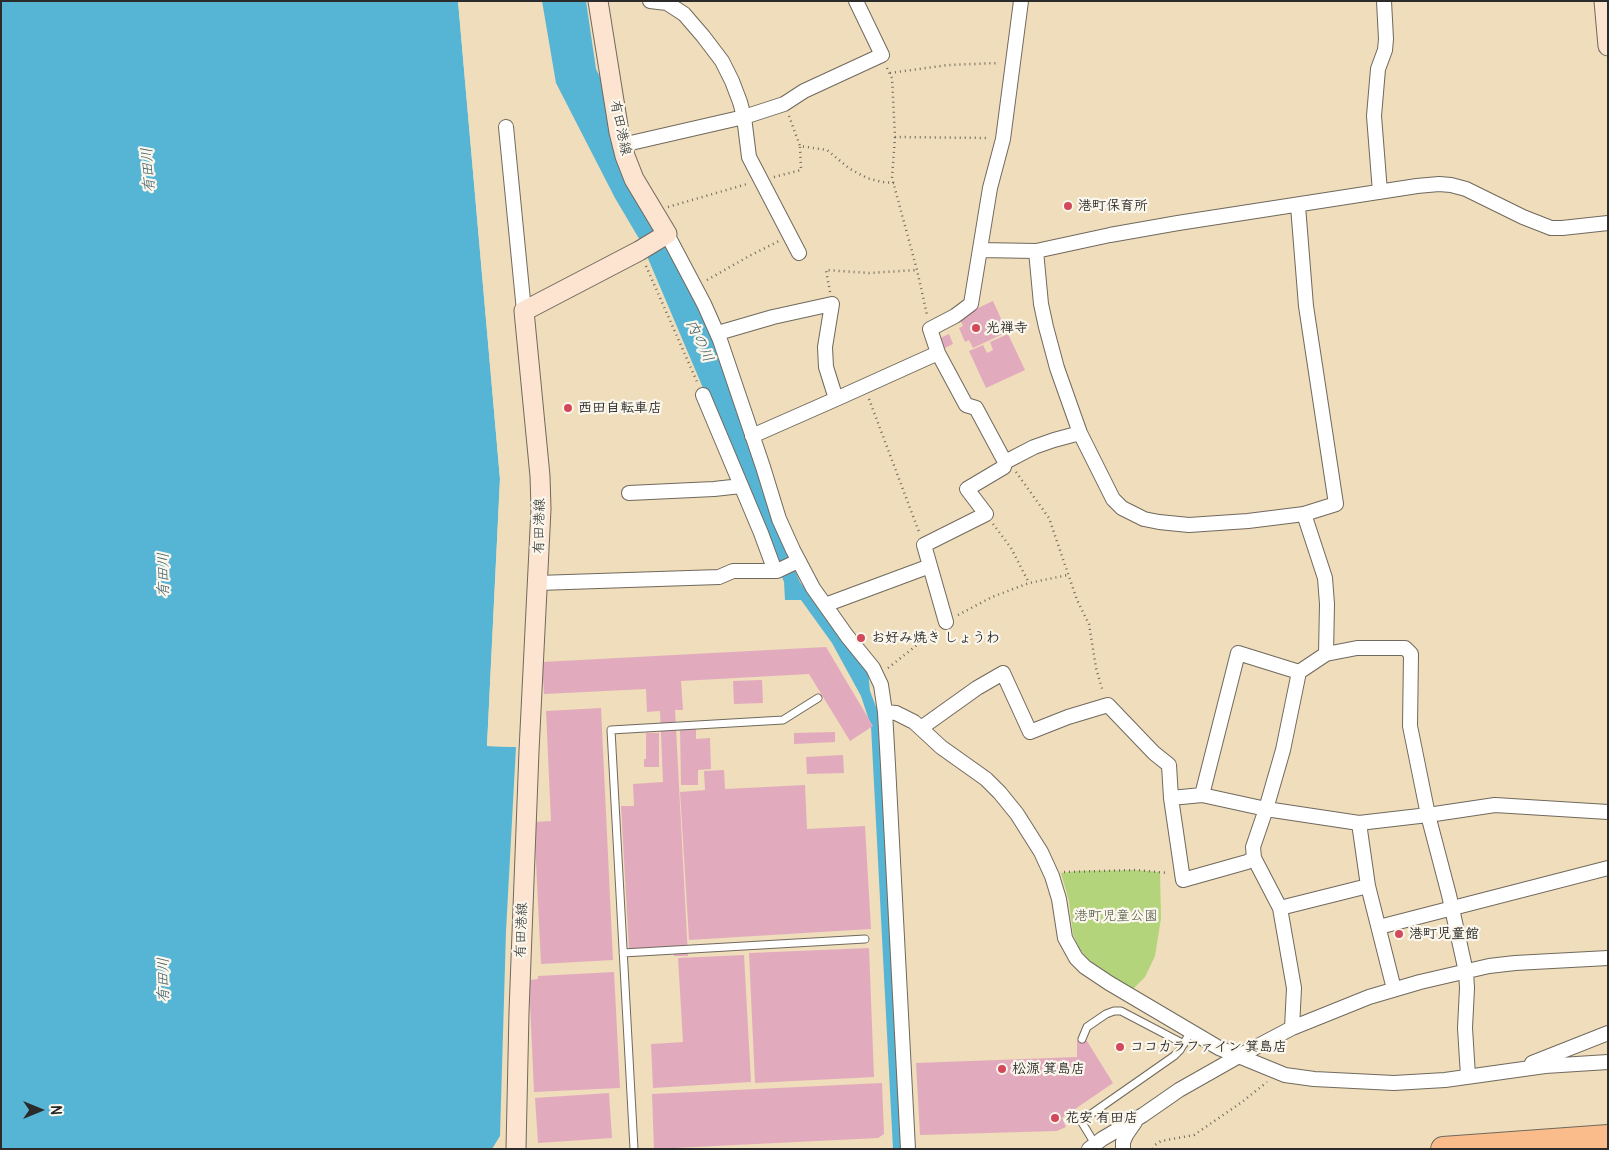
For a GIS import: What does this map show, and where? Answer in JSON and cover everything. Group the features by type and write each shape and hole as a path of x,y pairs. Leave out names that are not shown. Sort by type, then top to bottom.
{"highway":[{"path":"1443,1149 1608,1137"}],"main road":[{"name":"有田港線","path":"598,1 622,145 634,179 654,211 663,235"},
{"path":"1604,1 1608,46"},
{"path":"524,310 640,250 663,235"},
{"name":"有田港線","path":"516,1149 519,1002 541,509 540,476 524,310"}],"street":[{"path":"650,1 667,3 690,20 722,61 732,81 744,117 749,157 799,253"},
{"path":"622,145 744,117 784,104 804,91 882,55 856,1"},
{"path":"1006,462 976,408 966,405 938,353 930,329 955,316 971,304 990,188 1003,139 1021,1"},
{"path":"1380,192 1374,116 1378,68 1385,50 1386,39 1384,1"},
{"path":"506,128 524,310"},
{"path":"980,250 1036,251 1120,233 1416,186 1451,185 1466,189 1523,217 1551,228 1608,223"},
{"path":"1036,251 1041,304 1057,368 1080,432 1113,499 1122,508 1144,519 1189,525 1248,521 1304,514 1336,504 1306,306 1298,206"},
{"path":"663,235 695,287 718,333 779,519 797,562 825,606 872,668 882,691 908,1149"},
{"path":"718,333 792,312 832,304 825,347 826,367 836,399"},
{"path":"752,436 938,353"},
{"path":"703,395 776,571"},
{"path":"946,622 924,545 986,514 967,488 1004,468 1006,462 1034,447 1080,432"},
{"path":"629,493 741,486"},
{"path":"1304,514 1324,578 1327,604 1326,654"},
{"path":"538,583 719,577 733,572 776,571 797,562"},
{"path":"825,606 930,566"},
{"path":"1292,1028 1294,988 1280,908 1254,858 1253,848 1283,750 1300,672 1326,654 1357,648 1406,648 1411,654 1410,726 1428,816 1466,972 1465,1028 1468,1076"},
{"path":"1202,795 1238,653 1300,672"},
{"path":"921,728 977,688 1002,673 1030,732 1068,717 1108,705 1154,753 1169,765 1171,798 1183,880 1247,862 1254,858"},
{"path":"884,712 901,714 921,728 941,747 977,771 1000,793 1017,814 1052,876 1059,899 1065,938 1076,958 1085,968 1220,1048 1278,1073 1314,1079 1394,1083 1445,1080 1510,1070 1608,1062"},
{"path":"1171,798 1202,795 1266,809 1359,824 1428,816 1495,805 1608,812"},
{"path":"1359,824 1368,886 1394,989"},
{"path":"1379,928 1608,868"},
{"path":"1280,908 1368,886"},
{"path":"1092,1146 1143,1115 1179,1090 1239,1056 1292,1028 1369,997 1394,989 1466,972 1515,963 1608,958"},
{"path":"1510,1070 1608,1032"},
{"path":"1123,1149 1126,1135 1134,1123 1143,1115"}],"lane":[{"path":"634,1149 611,730 783,720 818,698"},
{"path":"623,953 865,939"},
{"path":"1082,1039 1087,1027 1106,1014 1121,1011 1184,1044"},
{"path":"1092,1146 1081,1121 1174,1056 1192,1030"}],"path":[{"path":"882,55 892,78 895,137 892,178 917,270 930,329"},
{"path":"890,73 948,65 1013,62"},
{"path":"654,211 801,170 800,146 784,104"},
{"path":"895,137 1003,139"},
{"path":"800,146 827,150 850,169 867,178 894,183"},
{"path":"695,287 751,254 790,237"},
{"path":"640,250 703,395"},
{"path":"832,304 826,270 869,273 917,270"},
{"path":"864,386 924,545"},
{"path":"1006,462 1049,518 1068,575 1089,624 1099,678 1108,705"},
{"path":"986,514 1011,548 1029,583"},
{"path":"877,676 946,622 992,597 1029,583 1068,575"},
{"path":"1052,876 1078,871 1136,870 1182,875"},
{"path":"1153,1149 1161,1141 1194,1135 1242,1102 1278,1073"}],"green space":[{"name":"港町児童公園","path":"1135,870 1160,872 1161,918 1155,956 1145,977 1132,990 1097,966 1080,950 1073,934 1069,901 1061,873"}],"water":[{"name":"有田川","path":"1,1 458,1 500,479 487,746 516,747 506,931 500,1136 492,1149 1,1149"},
{"name":"内の川","path":"542,1 586,1 596,69 601,79 614,141 644,209 694,298 714,340 742,428 753,456 772,520 800,582 830,625 868,671 870,691 881,720 905,1149 893,1149 871,726 861,696 832,643 801,600 785,600 784,582 768,541 641,242 615,198 556,83"}],"pier":[{"path":"458,1 460,1 503,479 490,744 517,744 516,747 487,746 500,479"}],"building":[{"path":"993,301 1007,332 973,348 969,340 965,342 959,328 963,326 959,317"},
{"path":"949,334 953,344 943,349 938,339"},
{"path":"1008,334 1025,370 986,388 969,351 983,345 987,353 993,350 990,342"},
{"path":"826,647 873,726 850,741 809,674 681,681 683,710 675,710 688,956 674,956 673,946 629,949 621,806 634,806 633,784 663,782 660,711 647,712 646,689 544,694 542,662"},
{"path":"762,680 763,703 734,704 733,681"},
{"path":"601,708 613,960 541,964 534,822 551,821 546,711"},
{"path":"696,728 696,739 710,738 711,769 698,770 698,785 681,785 680,729"},
{"path":"835,732 835,742 794,744 794,733"},
{"path":"646,733 659,733 659,767 644,767 644,759 646,759"},
{"path":"843,755 844,773 807,774 806,757"},
{"path":"724,770 725,789 805,785 807,829 865,826 871,929 689,940 680,792 705,790 704,771"},
{"path":"869,948 874,1077 755,1083 749,953"},
{"path":"744,955 751,1082 653,1088 651,1044 683,1042 678,958"},
{"path":"614,972 620,1088 534,1092 529,980 538,979 538,976"},
{"path":"1077,1040 1087,1041 1113,1083 1062,1118 1066,1127 1057,1131 920,1135 916,1063 1077,1057"},
{"path":"882,1083 884,1134 878,1138 654,1149 652,1094"},
{"path":"609,1093 612,1138 538,1143 535,1098"}],"place":[{"name":"港町保育所","path":"1068,206"},
{"name":"光禅寺","path":"976,328"},
{"name":"西田自転車店","path":"568,408"},
{"name":"お好み焼き しょうわ","path":"861,638"},
{"name":"港町児童館","path":"1399,934"},
{"name":"ココカラファイン 箕島店","path":"1120,1047"},
{"name":"松源 箕島店","path":"1002,1069"},
{"name":"花安 有田店","path":"1055,1118"}]}
